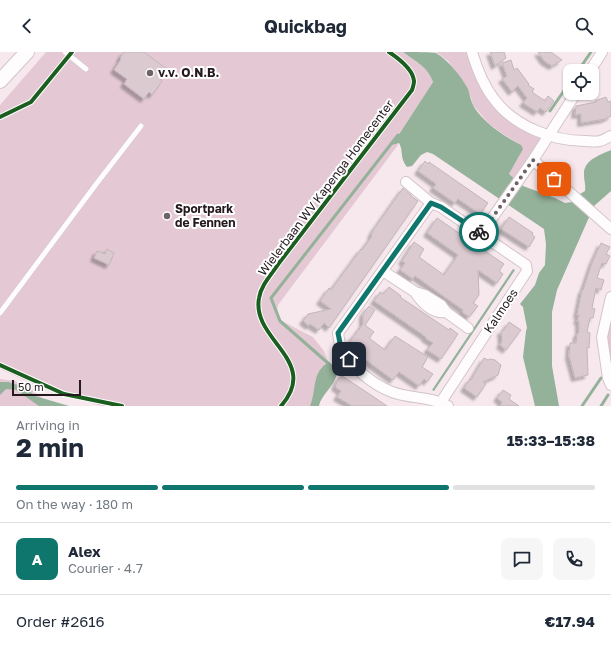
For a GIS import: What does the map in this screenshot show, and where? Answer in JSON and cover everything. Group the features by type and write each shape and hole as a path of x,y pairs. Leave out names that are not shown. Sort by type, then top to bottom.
{"main road":[{"path":"0,81 27,52"}],"street":[{"path":"472,52 479,74 494,100 509,116 549,136 571,141 600,141 611,136"},
{"path":"594,64 602,52"},
{"path":"481,234 521,178 572,100"},
{"path":"533,160 574,198 611,229"},
{"name":"Kalmoes","path":"406,182 431,203 441,207 526,265 527,271 444,404 392,392 375,383 357,370 341,348 338,333 431,203"},
{"name":"Kalmoes","path":"383,271 415,292 425,295 441,305 446,312 468,328"},
{"path":"611,296 602,337 608,378 611,385"}],"lane":[{"path":"65,52 86,68"},
{"path":"0,313 141,126"}],"shaded area":[{"name":"Sportpark de Fennen","path":"46,52 403,52 428,72 433,82 395,140 398,142 398,145 278,305 277,312 280,320 313,337 324,351 329,364 313,406 102,406 42,388 0,369 0,105"},
{"path":"403,52 436,53 446,60 462,79 478,113 495,129 521,145 523,149 509,174 523,186 565,203 572,202 585,191 584,170 586,165 597,156 611,150 611,191 594,206 557,290 552,312 552,366 559,406 535,406 523,357 527,328 523,307 520,304 535,285 539,273 545,265 546,244 544,229 433,154 427,152 421,155 412,166 407,167 402,157 399,143 392,145 433,82 428,72 424,68"},
{"path":"436,52 469,52 515,125 542,139 514,179 509,174 519,156 521,145 489,124 473,105 465,84 448,61"},
{"path":"513,269 515,270 434,391 432,390"},
{"path":"611,308 611,377 605,340"},
{"path":"329,362 336,373 333,384 321,400 319,406 310,406 319,371"},
{"path":"0,379 15,381 31,389 46,401 68,406 0,406"},
{"path":"0,382 8,382 25,387 35,396 69,406 39,406 16,390 6,389 0,395"}],"building":[{"path":"124,52 144,52 168,70 160,79 162,81 152,95 149,92 144,99 124,84 127,79 114,70"},
{"path":"490,52 504,52 506,58 495,66"},
{"path":"538,52 551,52 562,60 552,66 544,61"},
{"path":"511,60 514,70 517,68 529,84 528,85 534,89 532,92 545,101 548,96 554,101 546,112 540,108 537,112 523,103 527,98 518,86 512,92 502,79 507,76 502,63"},
{"path":"606,97 608,102 611,101 611,116 605,119 581,123 581,114 575,115 576,106 596,102 595,101"},
{"path":"425,161 428,164 429,162 488,203 480,214 458,199 455,203 433,188 436,184 418,171"},
{"path":"403,188 418,201 329,328 324,323 319,330 310,324 309,326 303,321 308,314 331,309 320,301 329,288 331,290 361,249 362,250 372,236 371,235 374,229"},
{"path":"509,217 533,233 532,235 535,237 529,247 501,229"},
{"path":"437,218 504,264 499,271 503,274 497,283 478,270 479,295 473,303 478,306 469,317 462,312 463,310 415,276 413,279 400,270 405,263 402,261 414,242 424,249 419,257 444,275 458,255 427,233"},
{"path":"601,243 610,247 606,254 610,256 606,264 602,263 597,278 604,280 601,290 596,288 592,308 595,309 593,318 590,318 587,332 590,333 589,348 587,347 588,375 575,378 569,356 570,343 576,343 577,334 579,332 579,321 577,321 579,315 577,315 582,290"},
{"path":"107,249 114,253 109,265 94,258 97,251 105,254"},
{"path":"389,287 401,296 400,297 449,330 450,328 458,334 441,359 427,350 433,343 374,301 380,292 383,294"},
{"path":"369,306 375,310 365,325 374,332 369,338 385,350 395,336 428,357 422,367 433,374 427,382 424,379 419,386 399,372 393,380 362,357 366,352 350,341 363,324 363,314"},
{"path":"509,322 521,330 506,350 500,345 502,341 501,331 504,330"},
{"path":"484,358 488,360 495,360 501,365 498,375 483,382 486,384 477,397 464,388 470,379 471,380"},
{"path":"342,376 387,406 352,406 337,397 341,391 335,387 338,379"},
{"path":"503,390 511,395 509,399 519,406 500,406 502,402 497,398"}],"waterway":[{"path":"583,64 591,52"},
{"path":"550,111 563,92"},
{"path":"329,364 280,321 271,298 398,135"},
{"path":"582,406 601,378"},
{"path":"601,406 608,395"}],"cycle path":[{"path":"0,117 31,102 72,52"},
{"name":"Wielerbaan WV Kapenga Homecenter","path":"281,406 291,390 293,376 290,363 273,339 259,313 260,293 264,284 279,263 412,90 414,81 411,72 401,61 389,52"},
{"path":"0,365 64,394 122,406"}],"way so far":[{"path":"479,232 481,234 533,160 554,179"}],"place":[{"name":"v.v. O.N.B.","path":"150,73"},
{"name":"Sportpark de Fennen","path":"167,216"}],"route":[{"path":"349,359 341,348 338,333 431,203 441,207 479,232"}]}
